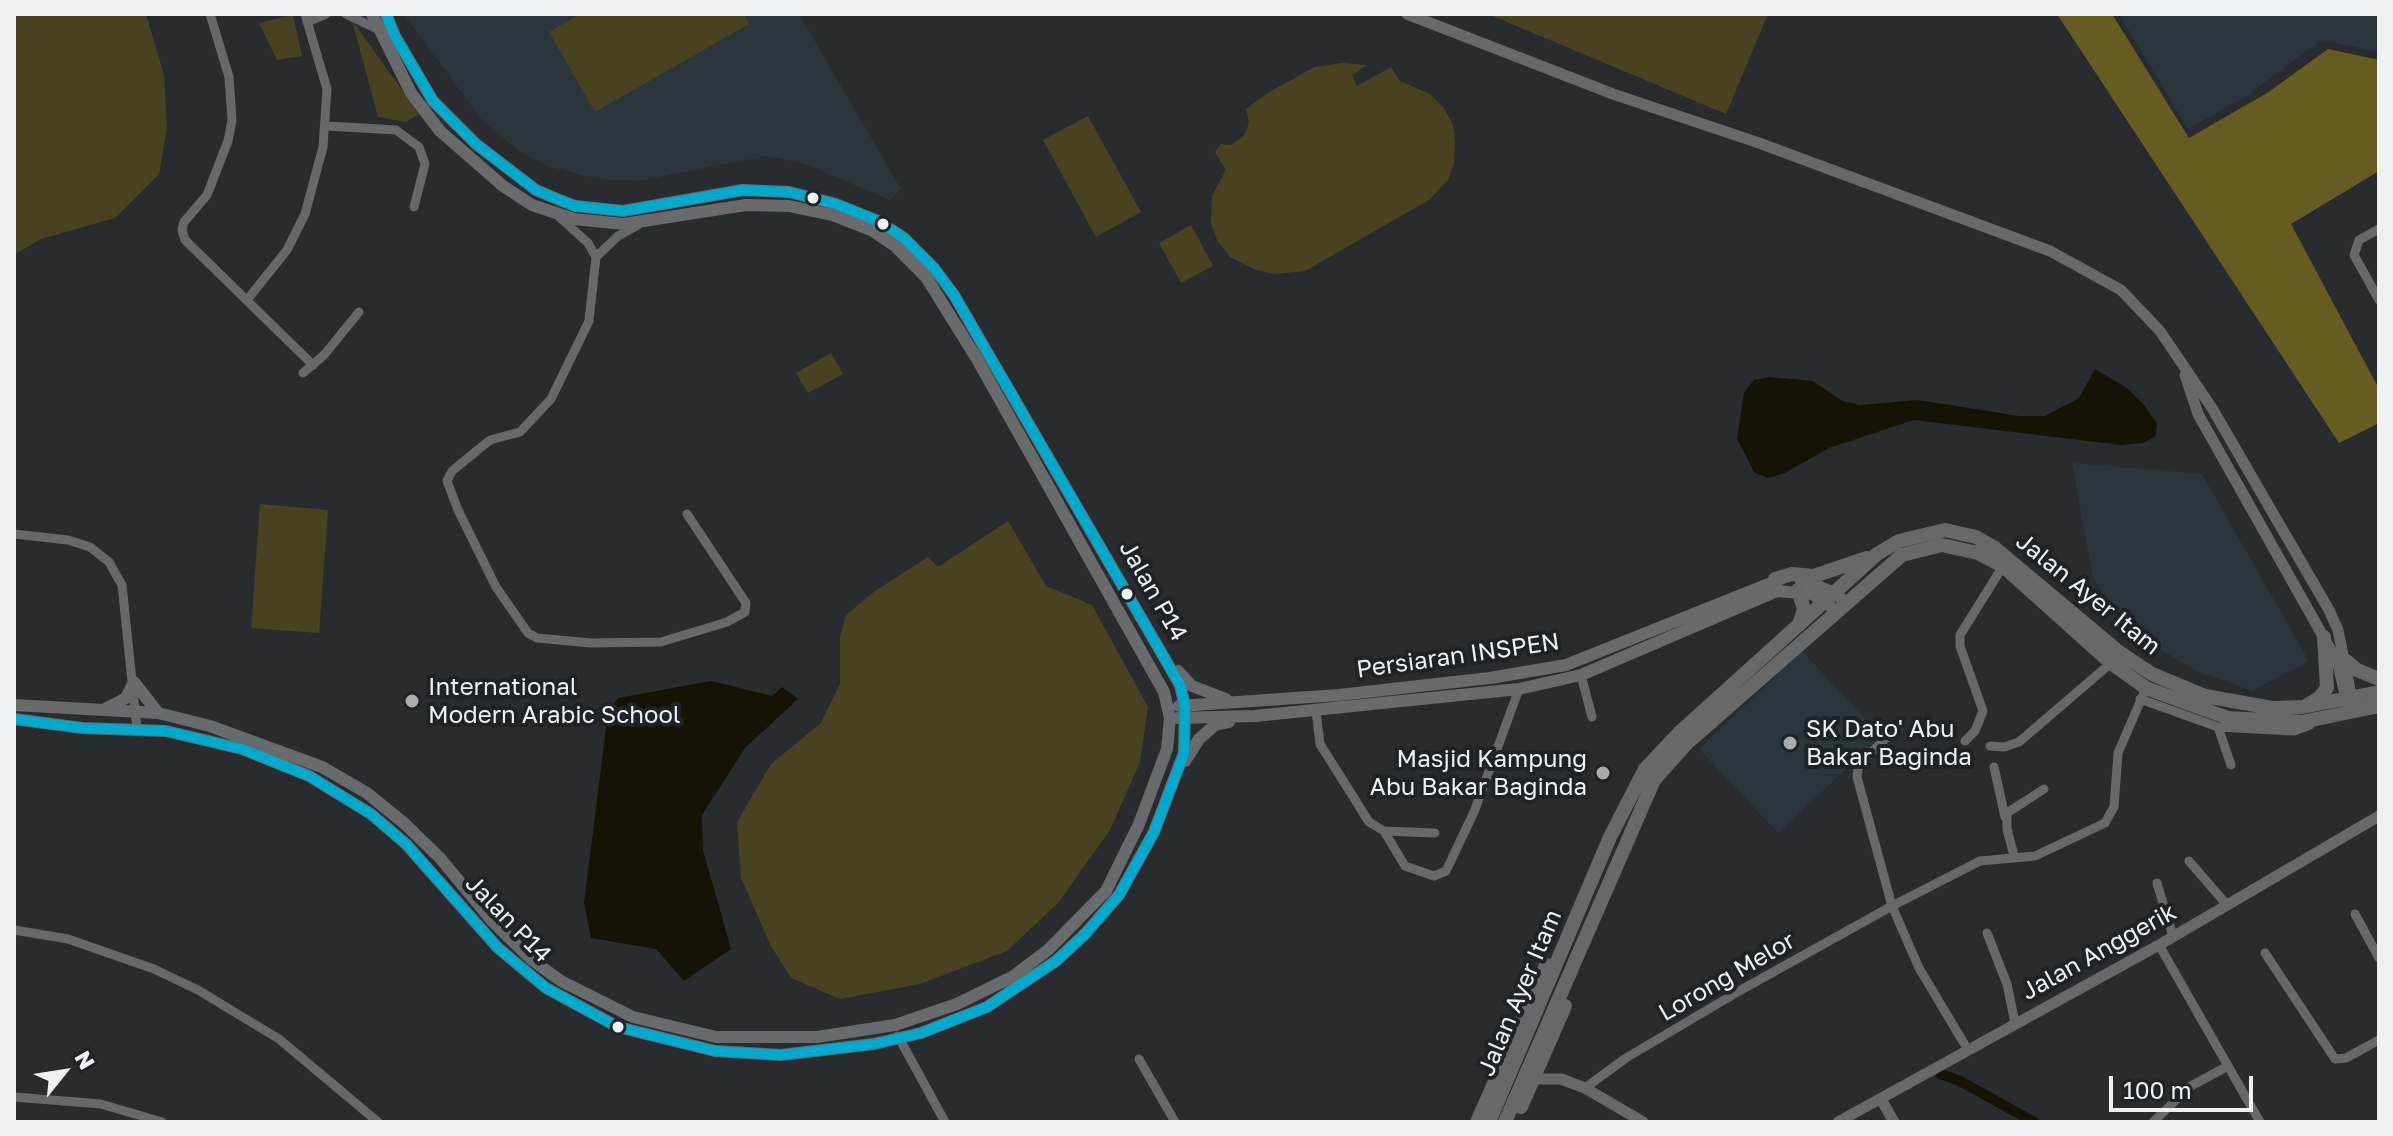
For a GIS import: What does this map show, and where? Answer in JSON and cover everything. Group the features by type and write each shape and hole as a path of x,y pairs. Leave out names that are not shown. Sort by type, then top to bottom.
{"main road":[{"name":"Jalan P14","path":"14,705 94,712 137,710 158,713 280,749 367,793 440,858 493,922 532,960 596,1001 633,1017 716,1037 817,1037 895,1025 983,994 1036,959 1078,923 1106,891 1139,824 1167,749 1169,713 1164,692 944,301 895,246 873,231 832,215 789,206 746,205 641,223 595,223 555,214 503,186 440,131 411,93 372,14"},
{"name":"Jalan P14","path":"14,721 166,731 242,749 309,776 342,795 406,844 522,970 557,994 618,1027 715,1051 745,1054 815,1052 898,1039 987,1007 1056,961 1119,895 1154,832 1184,753 1185,712 1166,656 954,295 904,238 844,208 789,192 743,190 623,211 575,206 536,190 476,144 433,101 395,36 386,14"},
{"name":"Jalan Ayer Itam","path":"1505,1122 1654,780 1667,764 1816,628 1877,554 1918,534 1945,530 1976,537 1995,548 2119,652 2152,674 2205,696 2253,707 2379,706"},
{"name":"Jalan Ayer Itam","path":"1489,1122 1572,927 1645,769 1679,733 1799,625 1902,555 1920,548 1942,545 1960,548 2003,566 2143,694 2228,718 2270,722 2328,717 2379,692"},
{"path":"1775,579 1792,574 1814,576 1877,554"},
{"path":"1775,579 1803,580 1835,602"},
{"name":"Persiaran INSPEN","path":"1185,712 1490,678 1566,665 1775,579"},
{"path":"1798,590 1835,602"},
{"path":"1798,590 1804,609 1799,625"},
{"name":"Persiaran INSPEN","path":"1255,716 1519,689 1581,675 1777,591 1798,590"},
{"path":"2303,707 2319,698 2327,688 2324,637"},
{"path":"1166,656 1192,686 1211,696 1245,703"},
{"path":"2345,660 2357,670 2379,679"},
{"path":"94,712 116,705 126,698 134,682 158,713"},
{"path":"1169,713 1255,716"},
{"path":"1170,792 1199,739 1215,725 1255,716"},
{"path":"1513,1122 1536,1079 1575,982 1618,858"},
{"path":"1477,1122 1554,948 1572,927"}],"street":[{"path":"210,14 229,77 232,120 228,141 207,195 184,222 182,230 185,240 313,365"},
{"path":"247,300 287,250 305,214 327,126 327,89 306,18 326,14"},
{"path":"346,14 377,29"},
{"path":"1407,14 1613,94 1772,148 2050,251 2090,271 2138,304 2181,363 2254,476 2329,610 2345,660 2350,704"},
{"path":"327,126 396,130 419,147 425,164 414,207"},
{"path":"555,214 588,243 596,257 589,321 551,399 520,432 490,440 461,461 447,481 496,587 521,625 537,638 661,642 727,622 745,612 746,603 687,514"},
{"path":"596,257 618,236 641,223"},
{"path":"2379,229 2355,247 2354,255 2379,300"},
{"path":"303,373 359,312"},
{"path":"2181,363 2198,414 2337,661 2350,704"},
{"path":"2240,486 2254,476"},
{"path":"14,534 68,540 90,547 109,562 122,585 137,729"},
{"path":"1965,741 1975,731 1983,711 1960,646 1960,635 2003,566"},
{"path":"1990,746 2004,747 2019,742 2111,663"},
{"path":"1581,675 1592,717"},
{"path":"1316,711 1317,734 1325,754 1369,822 1384,831 1405,866 1434,876 1446,871 1474,812 1519,689"},
{"path":"2143,694 2218,727 2294,731 2328,717"},
{"name":"Lorong Melor","path":"1585,1088 1626,1058 1741,990 1980,861 2035,856 2105,823 2111,816 2118,753 2143,694"},
{"path":"1900,725 1856,771 1892,906 1919,968 1968,1050"},
{"path":"2218,727 2231,765"},
{"path":"1994,767 2014,856"},
{"path":"2006,821 2011,809 2044,789"},
{"name":"Jalan Anggerik","path":"1838,1122 2159,945 2379,816"},
{"path":"1384,831 1435,833"},
{"path":"2189,861 2227,905"},
{"path":"2157,883 2173,936"},
{"path":"2355,914 2379,958"},
{"path":"14,930 68,939 177,979 279,1039 378,1122"},
{"path":"1987,933 2007,984 2015,1023"},
{"path":"2159,945 2260,1122"},
{"path":"2265,953 2335,1059 2346,1058 2379,1040"},
{"path":"895,1025 898,1039 945,1122"},
{"path":"1139,1059 1175,1122"},
{"path":"2153,1122 2191,1086 2228,1066"},
{"path":"1536,1079 1561,1079 1585,1088 1643,1122"},
{"path":"14,1097 101,1104 162,1122"},
{"path":"1881,1099 1894,1122"}],"shaded area":[{"path":"14,14 146,14 164,75 167,127 159,174 115,218 41,239 14,255"},
{"path":"403,14 799,14 901,189 890,200 805,164 767,156 638,181 599,179 550,167 520,152 482,120"},
{"path":"580,14 744,14 749,24 595,112 549,32"},
{"path":"1488,14 1768,14 1726,114"},
{"path":"2057,14 2112,14 2189,138 2267,93 2328,49 2379,60 2379,171 2291,224 2379,389 2379,423 2339,443"},
{"path":"2119,14 2379,14 2379,52 2321,40 2248,95 2188,129"},
{"path":"293,15 302,56 277,60 259,23"},
{"path":"352,20 419,114 406,122 378,117"},
{"path":"1342,63 1367,65 1352,75 1357,86 1391,67 1400,81 1430,94 1444,108 1453,125 1455,142 1454,164 1448,180 1429,200 1305,271 1275,274 1256,270 1230,257 1217,240 1211,223 1212,196 1226,170 1215,152 1221,144 1231,145 1244,136 1249,123 1246,109 1269,92 1315,67"},
{"path":"1088,116 1141,212 1096,237 1043,140"},
{"path":"1191,225 1213,266 1181,283 1159,243"},
{"path":"831,353 843,374 808,393 796,373"},
{"path":"2095,369 2127,388 2145,406 2157,424 2155,437 2143,443 2121,445 1914,420 1829,448 1785,473 1767,478 1754,472 1737,439 1744,392 1754,380 1768,377 1813,381 1842,401 1860,405 1918,400 2019,416 2045,416 2079,398"},
{"path":"2072,463 2202,474 2309,661 2252,691 2194,670 2134,633 2093,578"},
{"path":"260,504 328,510 319,633 251,628"},
{"path":"1008,521 1046,586 1092,605 1148,707 1140,762 1110,830 1059,902 1007,951 920,984 840,999 791,978 771,946 741,878 737,822 771,764 821,723 840,684 840,637 846,615 875,591 928,557 938,567"},
{"name":"SK Dato' Abu Bakar Baginda","path":"1802,651 1881,736 1778,833 1699,749"},
{"path":"711,681 772,696 782,687 798,699 745,748 702,815 703,850 731,949 684,981 656,949 591,938 584,903 608,712 618,698"}],"waterway":[{"path":"1940,1074 1958,1080 2034,1122"}],"transit line":[{"path":"14,719 82,728 166,731 242,749 309,776 371,814 406,844 498,948 546,988 618,1027 715,1051 781,1055 874,1044 921,1033 987,1007 1056,961 1085,934 1119,895 1154,832 1184,753 1185,706 1180,685 954,295 934,268 904,238 878,221 836,204 789,192 743,190 623,211 575,206 536,190 476,144 433,101 395,36 386,14"}],"place":[{"name":"International Modern Arabic School","path":"412,701"},
{"name":"SK Dato' Abu Bakar Baginda","path":"1790,743"},
{"name":"Masjid Kampung Abu Bakar Baginda","path":"1603,773"}]}
